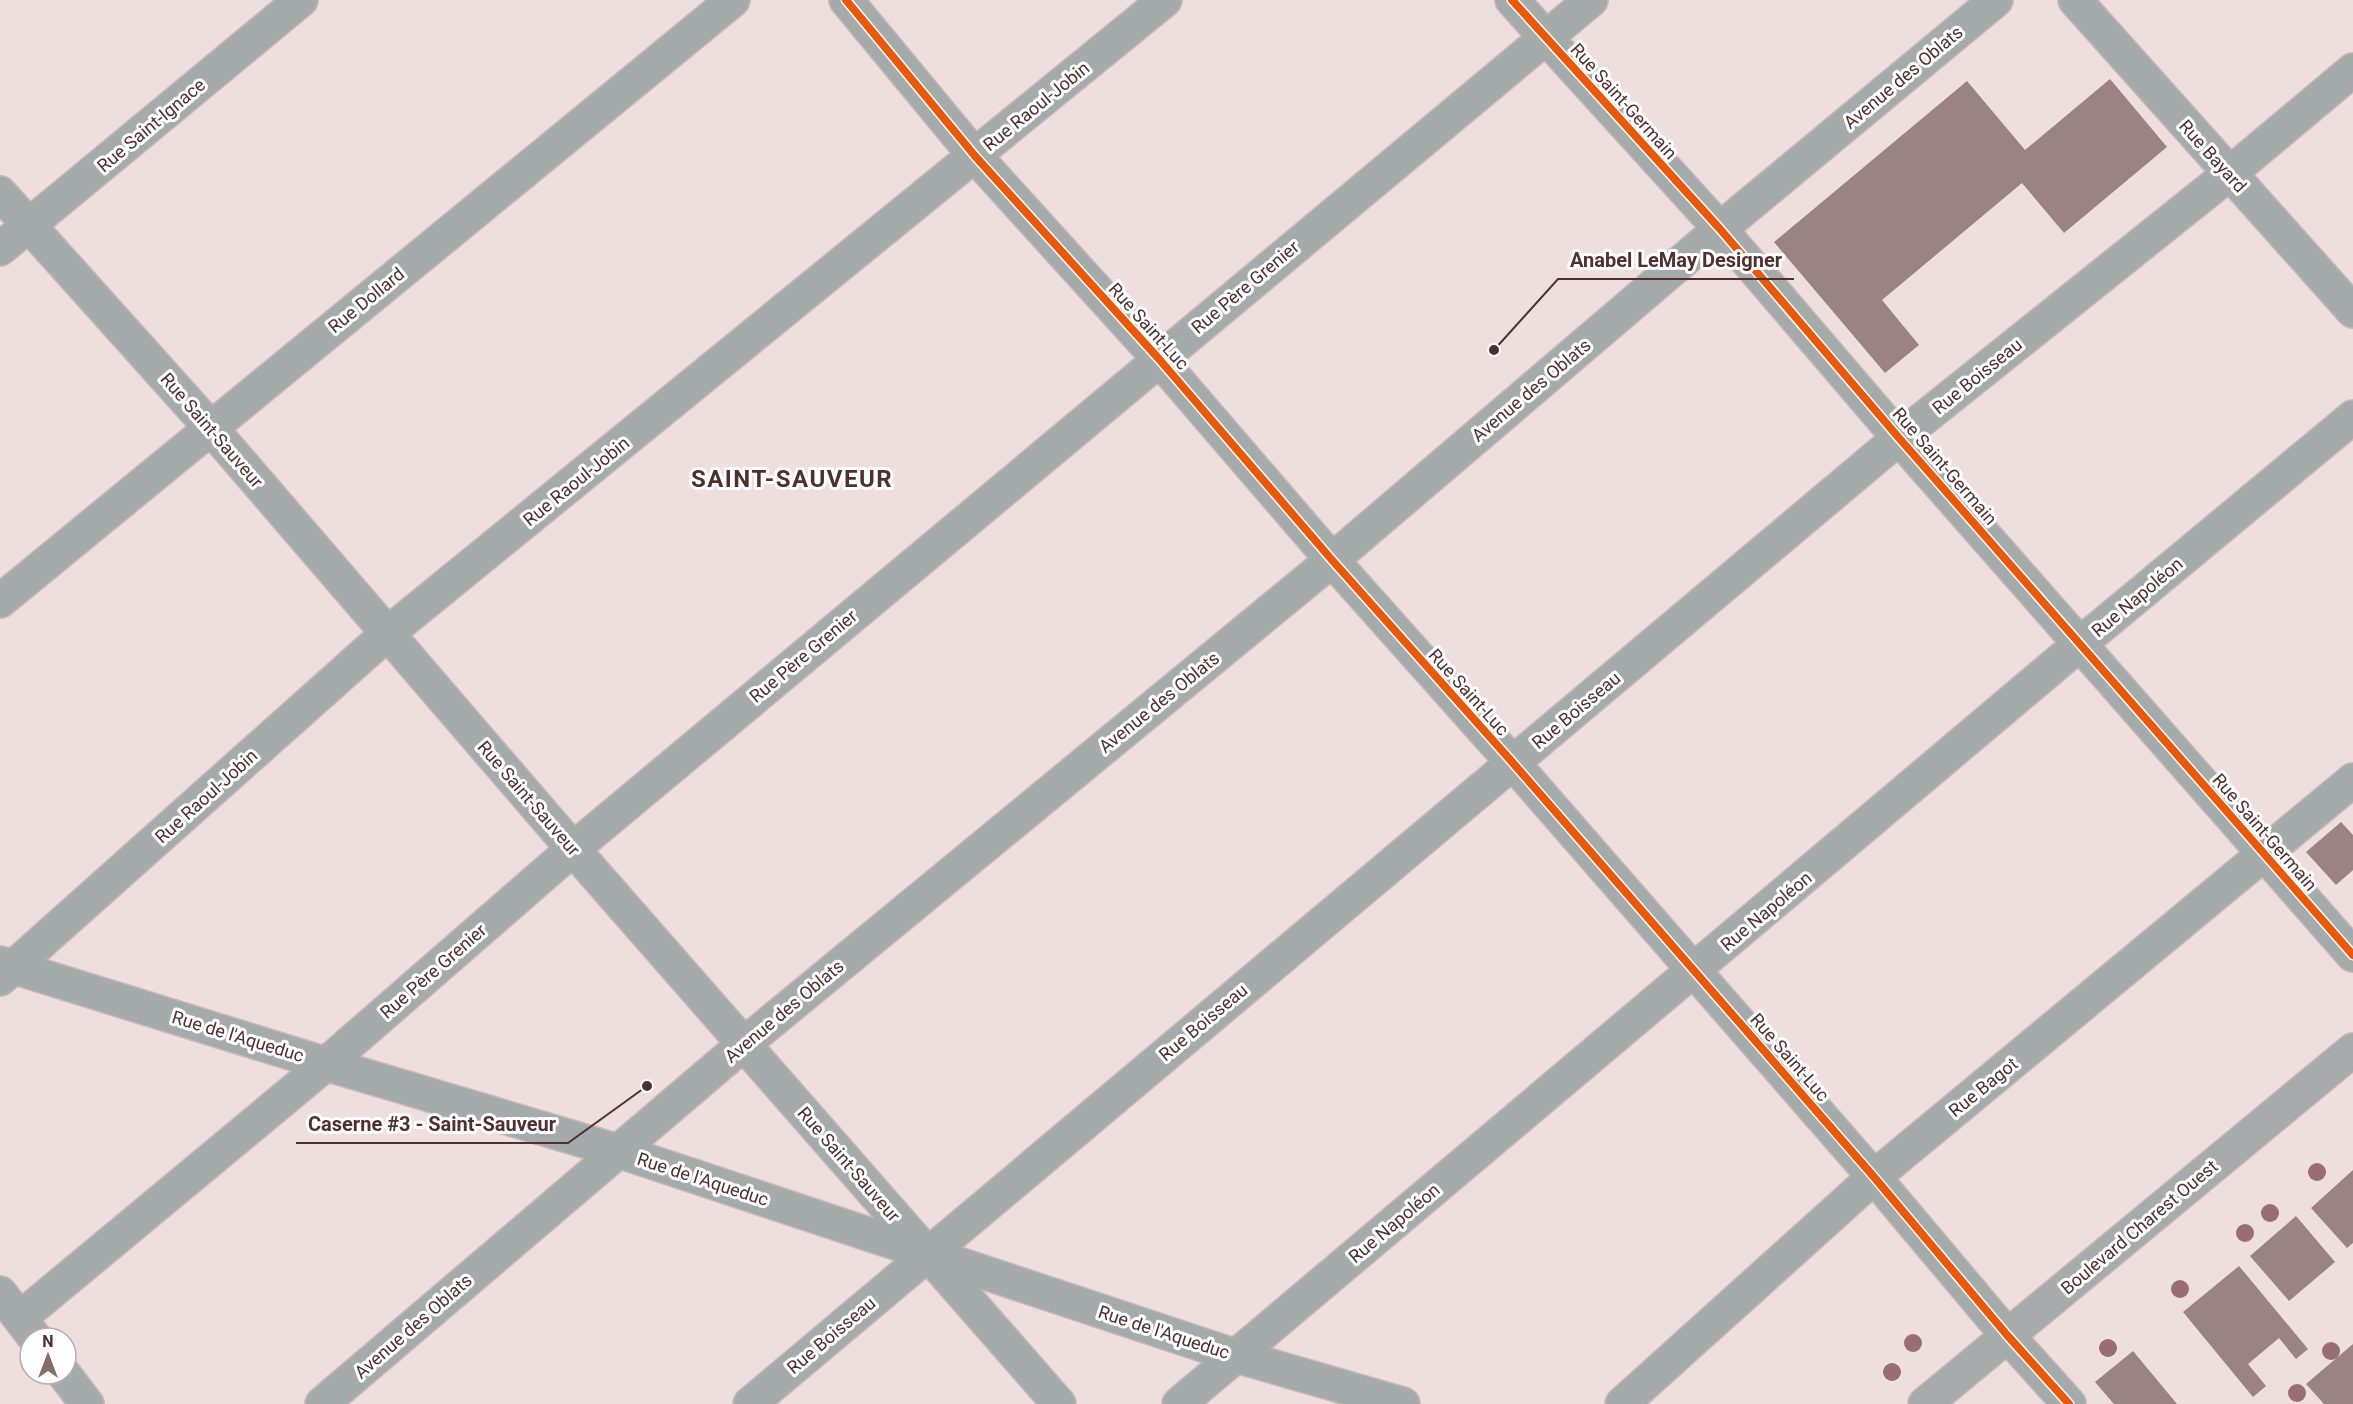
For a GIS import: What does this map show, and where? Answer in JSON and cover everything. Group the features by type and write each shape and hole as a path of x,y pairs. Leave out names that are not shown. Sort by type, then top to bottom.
{"main road":[{"name":"Boulevard Charest Ouest","path":"1925,1404 2353,1050"}],"street":[{"name":"Rue Saint-Ignace","path":"0,249 301,0"},
{"name":"Rue Dollard","path":"0,601 733,0"},
{"name":"Rue Saint-Luc","path":"846,0 975,156 1159,359 1332,560 1695,971 1874,1177 2007,1335 2069,1404"},
{"name":"Rue Raoul-Jobin","path":"5,969 388,633 1166,0"},
{"name":"Rue Saint-Germain","path":"1512,0 1720,229 1899,438 2353,955"},
{"name":"Rue Père Grenier","path":"30,1326 573,849 1591,0"},
{"name":"Avenue des Oblats","path":"322,1404 744,1044 1332,560 1720,229 1996,0"},
{"name":"Rue Bayard","path":"2075,0 2353,311"},
{"name":"Rue Boisseau","path":"750,1404 1899,438 2229,174 2353,70"},
{"name":"Rue Saint-Sauveur","path":"0,192 210,427 573,849 1059,1404"},
{"name":"Rue Napoléon","path":"1179,1404 2081,643 2353,417"},
{"name":"Rue Bagot","path":"1622,1404 1874,1177 2353,780"},
{"name":"Rue de l'Aqueduc","path":"5,969 618,1150 1236,1356 1403,1404"},
{"path":"0,1293 26,1326"},
{"path":"73,1386 87,1404"}],"building":[{"path":"2110,79 2167,147 2064,233 2022,183 1882,300 1919,345 1885,373 1774,242 1967,81 2025,150"},
{"path":"2341,822 2353,835 2353,870 2336,885 2306,852"},
{"path":"2353,1170 2353,1243 2347,1248 2311,1208"},
{"path":"2296,1216 2335,1262 2289,1301 2250,1256"},
{"path":"2239,1266 2308,1349 2296,1359 2279,1338 2248,1364 2266,1386 2253,1397 2183,1312"},
{"path":"2353,1344 2353,1404 2324,1404 2306,1384"},
{"path":"2133,1351 2177,1404 2114,1404 2095,1382"}],"cycle path":[{"path":"846,0 975,156 1159,359 1332,560 1513,763 1874,1177 2007,1335 2069,1404"},
{"path":"1512,0 1720,229 1899,438 2353,955"}],"place":[{"name":"Anabel LeMay Designer","path":"1494,350"},
{"name":"Caserne #3 - Saint-Sauveur","path":"647,1086"}],"district":[{"name":"SAINT-SAUVEUR","path":"792,479"}]}
